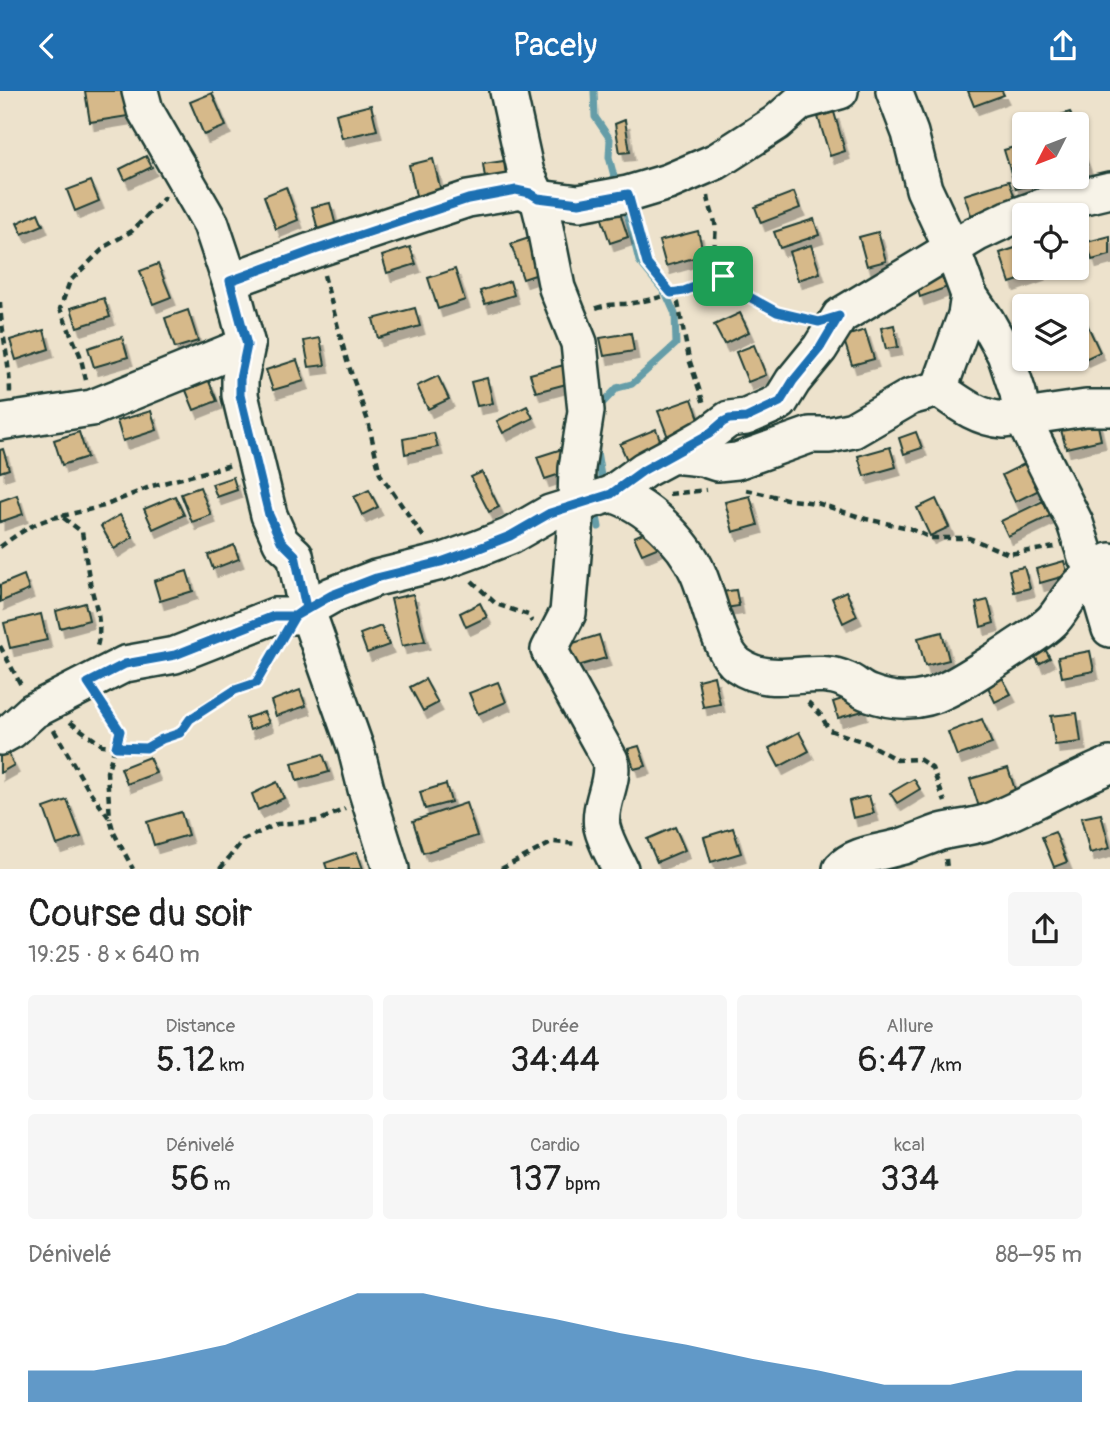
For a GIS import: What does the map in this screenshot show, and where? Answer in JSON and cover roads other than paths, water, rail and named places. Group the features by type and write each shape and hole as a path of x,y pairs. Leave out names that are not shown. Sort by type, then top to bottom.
{"street":[{"path":"140,91 145,110 211,224 230,281 247,345 240,379 240,395 269,515 281,541 295,555 301,612 349,728 391,869"},
{"path":"508,91 526,173 538,198 557,288 579,343 586,411 580,438 568,613 549,650 610,760 612,768 602,811 602,827 615,858"},
{"path":"230,281 468,199 516,190 538,198 579,203 628,194 668,182 717,161 776,123 800,102 840,91"},
{"path":"894,91 910,133 924,189 952,249 969,295 1004,354 1018,393 1022,417 1096,563 1110,629"},
{"path":"0,737 40,709 125,664 175,655 274,616 301,612 332,595 376,578 441,562 510,536 550,513 575,504 619,496 644,470 709,434 729,419 746,418 780,402 820,348 839,316 986,229 1034,209 1110,190"},
{"path":"939,389 966,315 969,295"},
{"path":"5,422 92,408 247,345"},
{"path":"672,456 702,458 717,463 737,461 810,435 853,431 910,397 939,389"},
{"path":"939,389 972,412 993,419 1004,420 1086,408 1110,408"},
{"path":"619,496 662,524 685,550 698,573 720,637 737,664 761,676 822,676 845,679 868,693 907,701 944,691 1042,630 1054,619 1096,563"},
{"path":"841,869 847,862 855,859 894,850 942,832 984,823 1028,806 1070,782 1110,765"}],"waterway":[{"path":"594,91 595,117 610,139 609,157 617,188"},
{"path":"599,407 617,388 632,384 676,344 675,314 666,294 639,261 625,205"},
{"path":"596,445 601,476 599,488"},
{"path":"596,511 599,527"}]}
